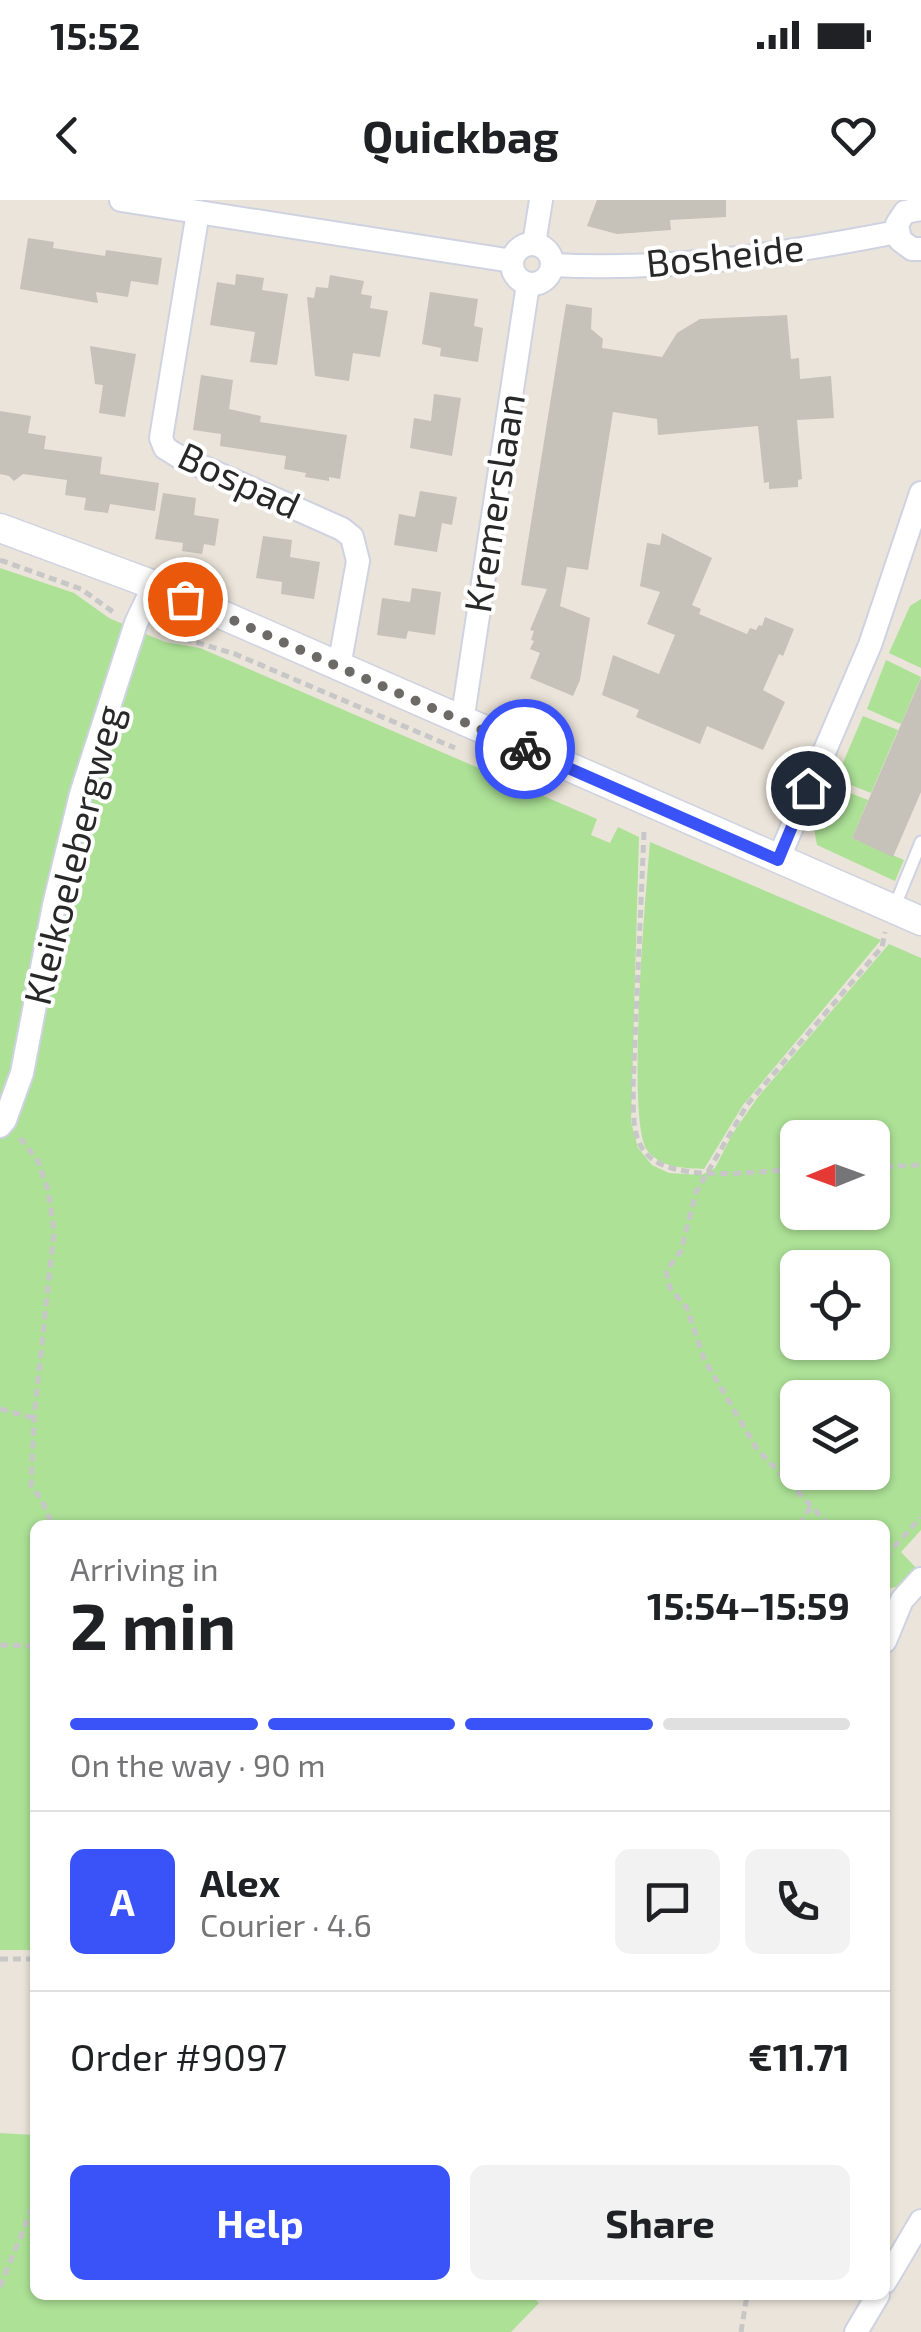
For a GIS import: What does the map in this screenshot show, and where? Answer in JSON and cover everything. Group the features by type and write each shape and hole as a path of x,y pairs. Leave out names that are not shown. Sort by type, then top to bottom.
{"street":[{"path":"121,200 512,261"},
{"path":"534,244 541,200"},
{"path":"915,206 900,217 897,232 906,245 921,250"},
{"name":"Bospad","path":"198,212 161,438 164,448 352,537 358,561 340,667"},
{"name":"Bosheide","path":"552,265 690,264 778,255 897,232"},
{"path":"534,244 547,251 552,265 544,280 528,284 516,276 512,261 520,248 534,244"},
{"name":"Kremerslaan","path":"458,735 528,284"},
{"path":"778,860 870,645 910,568 921,493"},
{"path":"0,528 154,585 340,667 458,735 778,860 889,922 921,921"},
{"name":"Kleikoelebergweg","path":"3,1123 22,1072 54,905 81,794 136,622 154,585"},
{"path":"890,1628 902,1600 921,1579"},
{"path":"890,2274 921,2221"},
{"path":"856,2332 875,2300"}],"lane":[{"path":"889,922 921,842"},
{"path":"890,1618 902,1600"}],"path":[{"path":"0,560 81,589 116,614 136,622 458,735"},
{"path":"644,832 634,1050 636,1136 648,1158 663,1166 708,1172 780,1170"},
{"path":"824,1520 756,1448 704,1359 687,1308 670,1288 666,1271 681,1251 696,1192 747,1105 882,947 889,922"},
{"path":"889,922 896,940"},
{"path":"3,1123 38,1161 48,1190 54,1231 34,1418 31,1486 50,1520"},
{"path":"890,1166 921,1165"},
{"path":"0,1410 34,1418"},
{"path":"802,1520 811,1506"},
{"path":"890,1551 921,1517"},
{"path":"0,1644 30,1646"},
{"path":"0,1959 30,1959"},
{"path":"0,2287 30,2213"},
{"path":"741,2332 746,2300"}],"green space":[{"path":"0,568 74,593 109,618 141,632 165,642 200,648 597,819 591,835 610,843 618,827 639,837 631,1122 638,1148 652,1165 669,1173 701,1175 715,1168 758,1097 889,944 921,958 921,1530 901,1552 917,1569 902,1585 890,1589 890,1520 30,1520 30,1950 0,1950"},
{"path":"921,599 921,668 889,653 910,606"},
{"path":"886,660 921,677 901,724 867,709"},
{"path":"863,716 898,730 871,793 836,779"},
{"path":"832,786 868,800 852,838 904,860 895,881 817,845 814,829"},
{"path":"650,842 881,940 743,1105 704,1169 673,1166 659,1160 647,1150 641,1130 639,1003"},
{"path":"0,2133 30,2135 30,2300 539,2303 511,2332 0,2332"}],"building":[{"path":"597,200 726,200 726,217 670,220 671,230 617,234 587,226"},
{"path":"28,238 54,242 53,248 105,256 106,250 162,258 158,285 131,281 128,297 96,292 98,303 20,289"},
{"path":"236,274 264,278 262,290 288,294 277,365 250,362 255,332 210,325 217,282 235,285"},
{"path":"330,275 364,281 361,294 372,296 370,308 388,311 380,357 353,353 349,381 315,376 307,297 314,298 316,287 328,288"},
{"path":"430,292 478,299 474,326 483,328 478,362 440,356 441,348 422,344"},
{"path":"566,304 592,308 591,329 603,339 602,348 662,357 677,333 700,319 787,315 791,359 799,358 800,379 831,376 834,418 797,420 802,479 798,480 798,487 769,489 769,482 764,483 758,426 658,435 657,419 613,412 588,570 567,567 560,606 590,618 580,680 573,696 530,678 540,653 530,649 534,631 530,630 547,589 521,585"},
{"path":"90,346 136,354 125,417 99,413 103,385 95,384"},
{"path":"201,375 233,380 229,409 261,416 260,422 347,435 340,479 305,477 306,473 284,469 286,456 220,446 221,434 193,430"},
{"path":"434,394 461,398 452,456 410,448 414,418 431,421"},
{"path":"0,411 31,416 28,433 46,436 44,449 102,457 100,474 159,483 155,511 110,504 108,513 84,510 86,498 65,495 67,480 23,474 14,481 0,474"},
{"path":"420,491 457,497 452,525 442,523 437,552 394,545 399,514 415,517"},
{"path":"163,493 196,498 194,515 219,519 215,546 204,544 202,554 182,551 183,543 155,539"},
{"path":"662,533 712,558 692,605 701,609 699,614 747,634 750,628 762,626 765,617 794,629 763,690 785,702 763,750 707,726 700,744 636,717 639,710 602,695 613,655 659,674 675,635 647,624 660,592 640,586 647,543 660,545"},
{"path":"263,536 292,540 290,557 320,562 314,599 281,594 282,582 256,578"},
{"path":"412,588 441,592 435,635 408,631 406,639 377,635 382,598 410,602"},
{"path":"921,678 921,792 893,857 852,838"}],"way so far":[{"path":"185,599 525,749"}],"route":[{"path":"525,749 778,860 808,788"}]}
